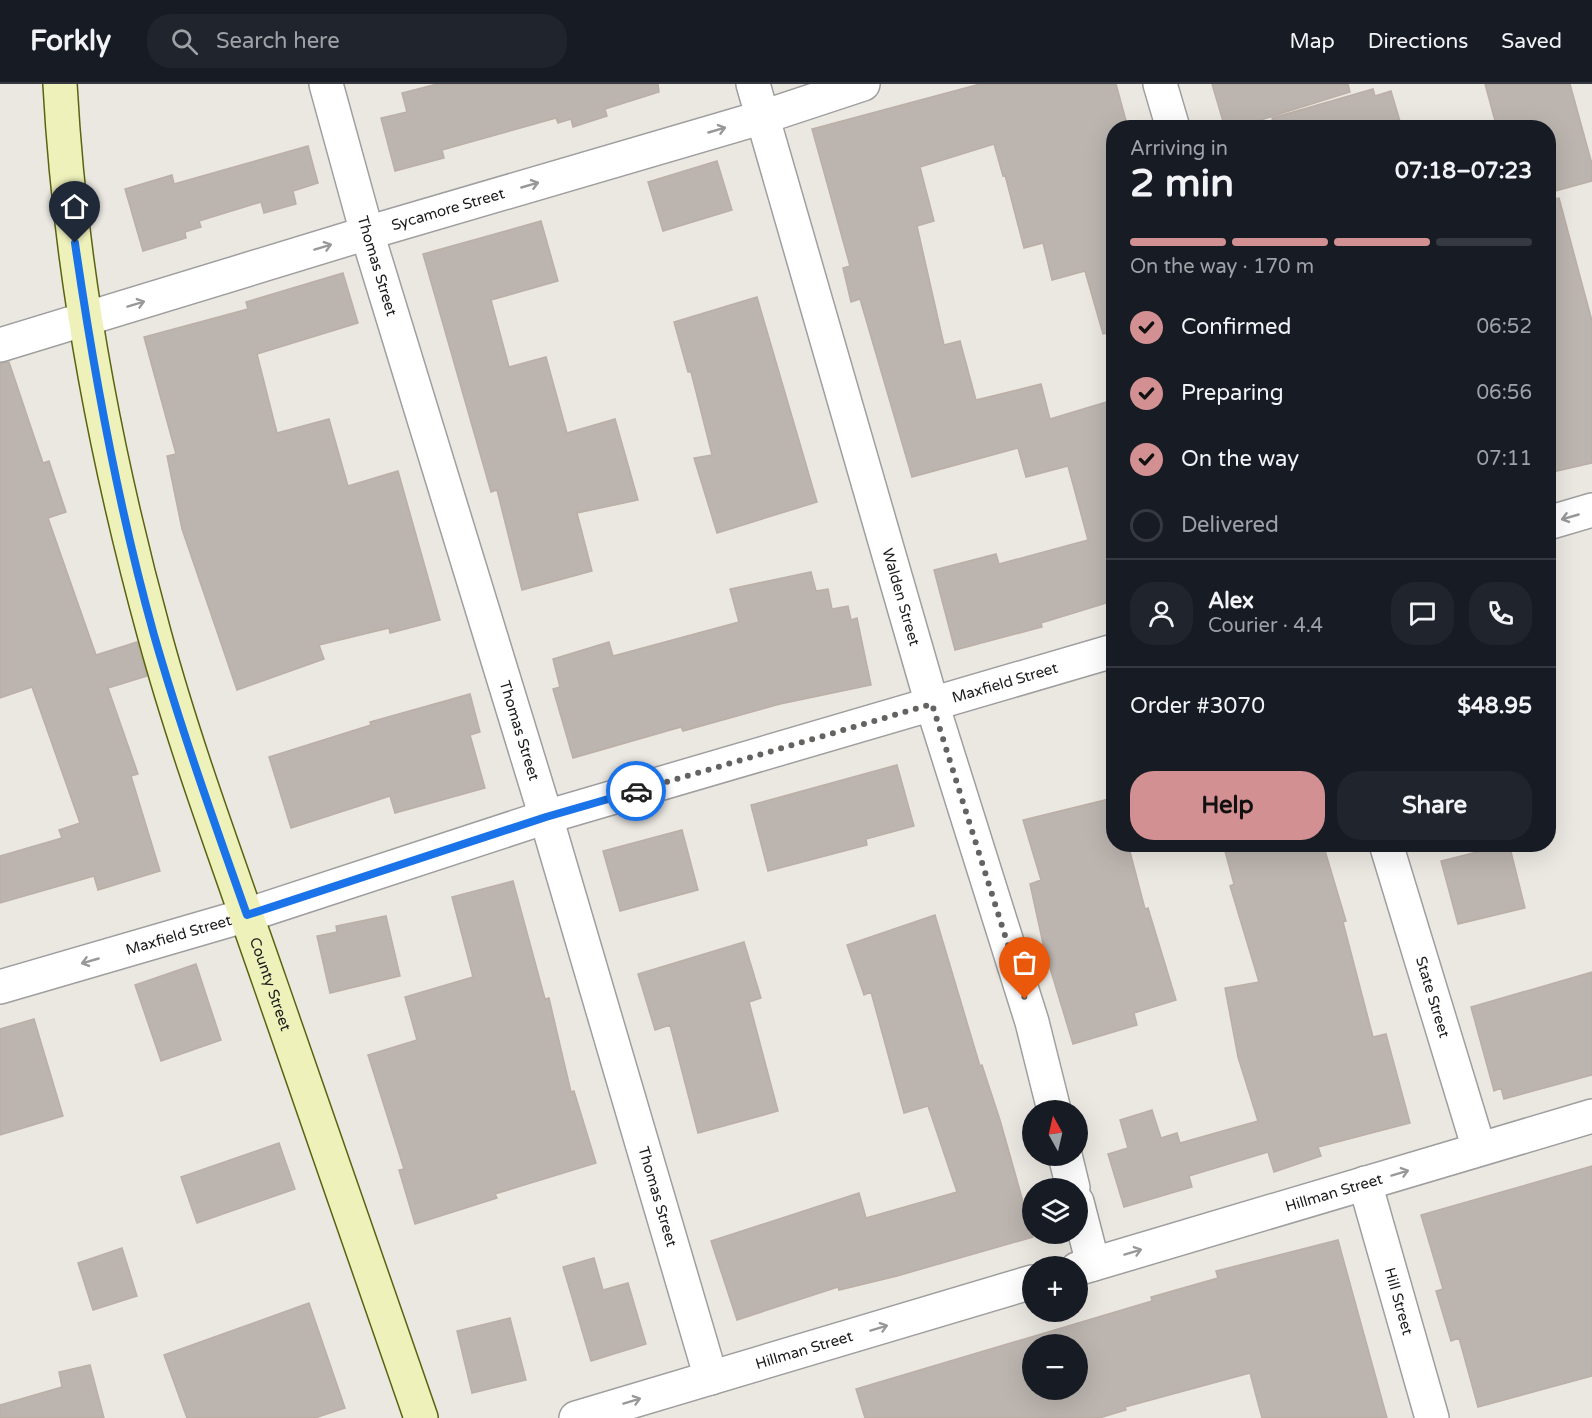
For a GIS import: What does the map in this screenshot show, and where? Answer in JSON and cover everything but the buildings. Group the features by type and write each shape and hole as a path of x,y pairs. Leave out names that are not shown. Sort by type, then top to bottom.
{"main road":[{"name":"County Street","path":"60,84 66,166 86,320 125,520 155,635 247,915 421,1418"}],"street":[{"name":"Thomas Street","path":"326,84 367,233 546,817 711,1378"},
{"name":"Walden Street","path":"753,84 932,704 1032,1022 1052,1100"},
{"name":"Sycamore Street","path":"0,345 367,233 763,117 863,84"},
{"path":"1160,84 1171,120"},
{"path":"1556,521 1592,510"},
{"name":"Maxfield Street","path":"0,987 247,915 546,817 1106,653"},
{"name":"State Street","path":"1388,852 1479,1149"},
{"name":"Hillman Street","path":"1088,1266 1592,1116"},
{"name":"Hill Street","path":"1365,1183 1432,1418"},
{"name":"Hillman Street","path":"576,1418 1022,1285"}],"way so far":[{"path":"636,791 932,704 1025,999"}],"route":[{"path":"75,243 86,320 128,531 155,635 183,729 247,915 546,817 636,791"}]}
